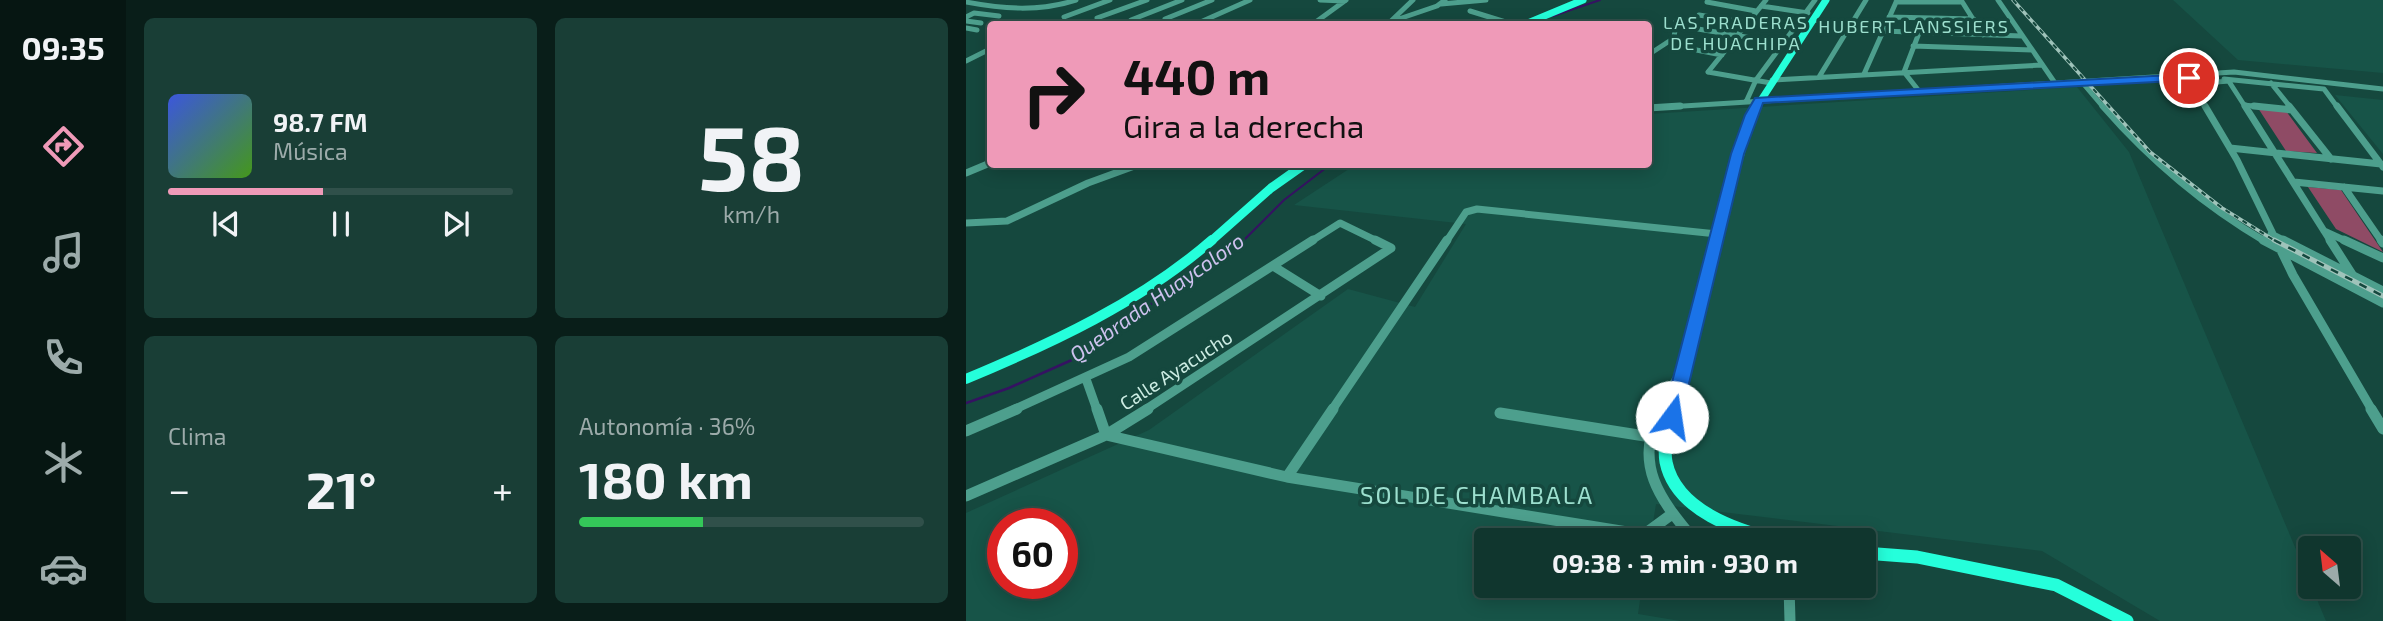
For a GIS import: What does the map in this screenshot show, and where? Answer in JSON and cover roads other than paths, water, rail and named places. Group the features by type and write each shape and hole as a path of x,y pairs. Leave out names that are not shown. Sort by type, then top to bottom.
{"main road":[{"path":"1532,21 1579,0"},
{"path":"1735,528 1708,515 1681,490 1667,464 1665,443 1717,234 1754,103 1772,82 1826,0"},
{"path":"966,379 1013,360 1065,334 1175,270 1300,168"},
{"path":"1876,554 1917,557 2056,585 2127,621"}],"street":[{"path":"966,2 1041,7 1076,0"},
{"path":"1064,17 1110,0"},
{"path":"1097,19 1147,0"},
{"path":"1131,20 1182,0"},
{"path":"1165,19 1212,0"},
{"path":"1203,21 1250,0"},
{"path":"1320,0 1346,0"},
{"path":"1317,21 1346,0"},
{"path":"1391,21 1413,0"},
{"path":"1393,21 1443,2 1486,0"},
{"path":"1766,0 1707,72 1772,82 1864,74 2042,65"},
{"path":"1754,103 1756,80 1815,0"},
{"path":"1819,77 1866,0"},
{"path":"1997,0 2055,83"},
{"path":"1864,74 1897,1 1962,1 1983,35"},
{"path":"1707,2 1808,13"},
{"path":"1470,11 1502,21"},
{"path":"966,19 974,13 999,16"},
{"path":"1699,15 1748,23"},
{"path":"1889,17 1974,19"},
{"path":"966,19 981,23"},
{"path":"1814,20 1882,31 2022,36"},
{"path":"1652,53 1676,37 1679,30 1676,21"},
{"path":"966,28 977,30"},
{"path":"1698,29 1783,43"},
{"path":"1904,72 1919,33"},
{"path":"1913,46 2032,50"},
{"path":"1652,47 1658,49"},
{"path":"1681,47 1721,55"},
{"path":"966,61 987,50"},
{"path":"1904,72 1919,91"},
{"path":"1652,108 2234,72 2383,89"},
{"path":"2170,76 2324,89 2382,165"},
{"path":"2229,80 2353,276"},
{"path":"2229,80 2192,84 2230,148 2280,250 2383,429"},
{"path":"2081,81 2157,165 2187,189 2280,250 2383,303"},
{"path":"2271,83 2331,159"},
{"path":"2245,105 2292,110"},
{"path":"2230,148 2382,165"},
{"path":"966,173 987,164"},
{"path":"966,223 1007,221 1088,183 1129,168"},
{"path":"2294,182 2383,191"},
{"path":"2344,187 2383,243"},
{"path":"1287,477 1466,212 1477,209 1717,234"},
{"name":"Calle Ayacucho","path":"966,496 1106,435 1391,248 1340,223 1273,266"},
{"path":"2325,231 2383,258"},
{"path":"2272,234 2383,291"},
{"path":"966,431 1086,379 1129,357 1273,266 1321,296"},
{"path":"1684,528 1672,514 1647,458 1661,404 1685,365"},
{"path":"1086,379 1106,435 1287,477 1597,528"},
{"path":"1500,414 1651,437"},
{"path":"1653,528 1672,514"},
{"path":"1789,598 1790,621"}],"waterway":[{"name":"Quebrada Huaycoloro","path":"1553,16 1600,0"},
{"name":"Quebrada Huaycoloro","path":"1541,21 1547,18"},
{"name":"Quebrada Huaycoloro","path":"966,403 1009,388 1074,359 1117,326 1233,251 1284,200 1326,168"}],"railway":[{"path":"2013,0 2150,152 2222,208 2277,242"},
{"path":"2274,240 2383,296"}],"district":[{"name":"HUBERT LANSSIERS","path":"1914,27"},
{"name":"LAS PRADERAS DE HUACHIPA","path":"1736,33"},
{"name":"SOL DE CHAMBALA","path":"1477,496"}]}
